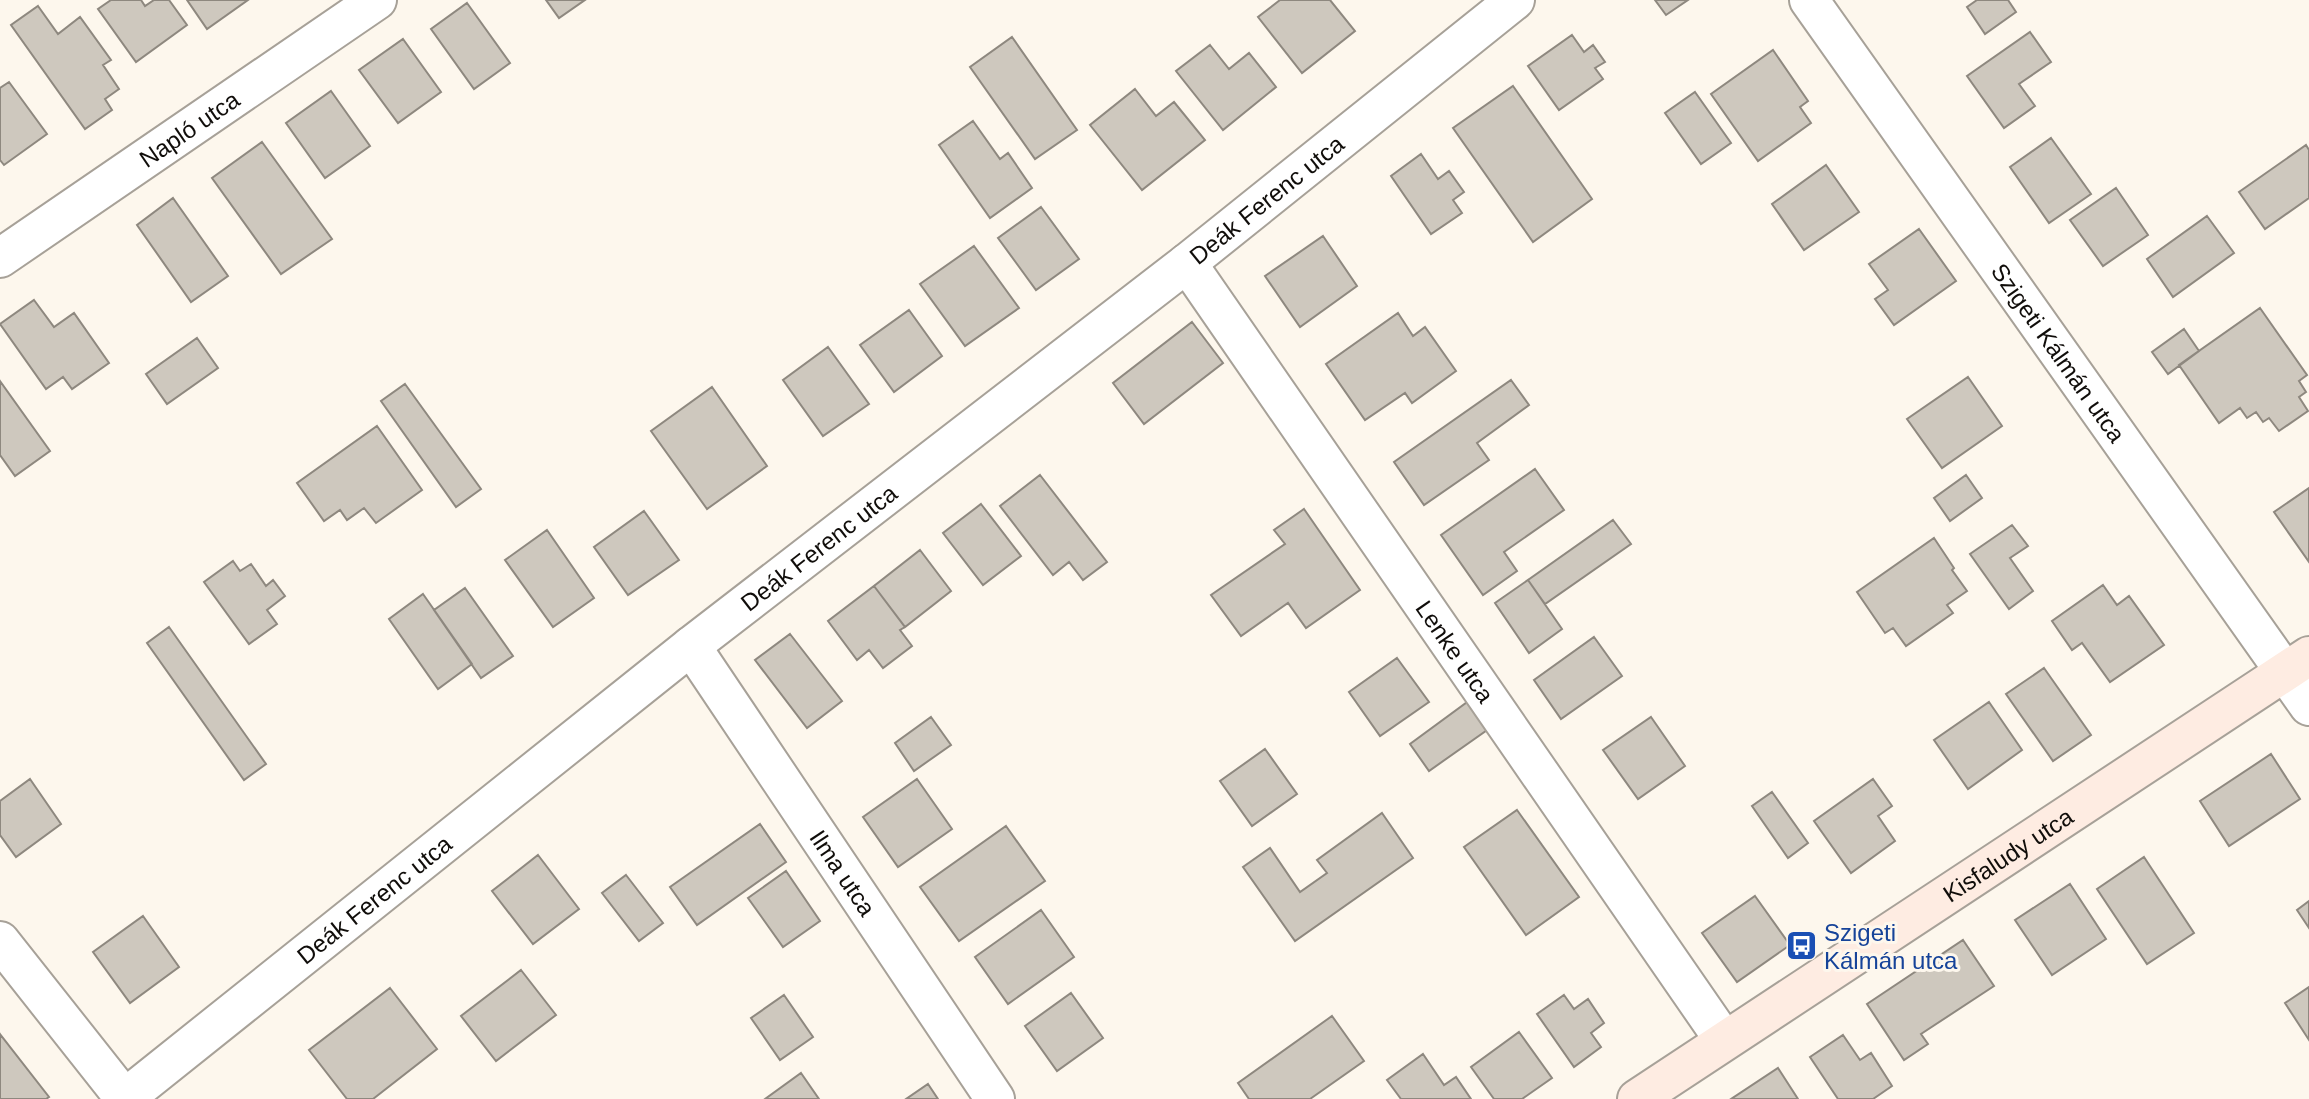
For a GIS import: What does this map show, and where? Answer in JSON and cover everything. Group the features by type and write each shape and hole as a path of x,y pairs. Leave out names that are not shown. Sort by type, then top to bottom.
{"street":[{"name":"Napló utca","path":"0,258 377,0"},
{"name":"Deák Ferenc utca","path":"124,1099 691,646 1187,263 1515,0"},
{"name":"Szigeti Kálmán utca","path":"1809,0 2297,664 2309,706"},
{"name":"Lenke utca","path":"1187,263 1724,1040"},
{"name":"Ilma utca","path":"691,646 995,1099"},
{"name":"Kisfaludy utca","path":"1637,1099 2297,664"},
{"path":"0,941 124,1099"}],"building":[{"path":"111,0 141,0 145,6 154,0 169,0 187,25 136,62 98,9"},
{"path":"187,0 248,0 207,29"},
{"path":"546,0 585,0 559,18"},
{"path":"1280,0 1330,0 1355,31 1302,73 1258,17"},
{"path":"1655,0 1688,0 1666,15"},
{"path":"1977,0 2008,0 2016,12 1985,34 1967,7"},
{"path":"467,3 510,63 474,89 431,29"},
{"path":"38,6 58,34 80,17 111,60 103,65 119,89 105,99 112,110 85,129 11,25"},
{"path":"2030,32 2051,62 2019,84 2035,106 2004,128 1967,76"},
{"path":"1572,35 1584,52 1593,45 1605,62 1595,68 1603,79 1559,110 1528,66"},
{"path":"1012,37 1077,130 1035,159 970,67"},
{"path":"403,39 441,92 398,123 359,70"},
{"path":"1210,45 1229,69 1249,53 1276,87 1223,130 1176,71"},
{"path":"1773,50 1808,101 1800,107 1811,123 1758,161 1711,94"},
{"path":"9,82 47,134 4,165 0,160 0,88"},
{"path":"1513,86 1592,199 1533,242 1453,128"},
{"path":"1135,89 1156,116 1174,102 1205,140 1142,190 1090,125"},
{"path":"331,91 370,146 325,178 286,123"},
{"path":"1695,92 1731,143 1701,164 1665,113"},
{"path":"973,121 1000,159 1008,153 1032,188 990,218 939,145"},
{"path":"2051,138 2091,194 2049,223 2010,167"},
{"path":"262,142 332,239 281,274 212,178"},
{"path":"2306,145 2309,150 2309,198 2265,229 2239,192"},
{"path":"1421,154 1438,179 1449,171 1464,192 1453,200 1462,213 1431,234 1391,176"},
{"path":"1826,165 1859,212 1804,250 1772,204"},
{"path":"2116,188 2148,235 2103,266 2070,220"},
{"path":"173,198 228,276 191,302 137,225"},
{"path":"1041,207 1079,259 1036,290 998,238"},
{"path":"2207,216 2234,253 2173,297 2147,259"},
{"path":"1919,229 1956,281 1894,325 1875,299 1888,290 1869,264"},
{"path":"1323,236 1357,286 1300,327 1265,276"},
{"path":"974,246 1019,308 965,346 920,284"},
{"path":"34,300 54,327 74,313 109,363 72,389 63,377 46,389 0,324"},
{"path":"2260,308 2307,375 2299,381 2306,392 2299,397 2308,411 2279,431 2269,418 2263,422 2256,412 2247,418 2240,408 2219,423 2179,365"},
{"path":"909,310 942,356 894,392 860,345"},
{"path":"1398,313 1413,336 1425,327 1456,371 1412,403 1405,393 1365,420 1326,364"},
{"path":"1192,322 1223,363 1144,424 1113,383"},
{"path":"2184,329 2199,351 2168,374 2152,352"},
{"path":"197,338 218,368 167,404 146,374"},
{"path":"828,347 869,404 823,436 783,380"},
{"path":"1968,377 2002,426 1942,468 1907,419"},
{"path":"1511,380 1529,405 1477,443 1489,460 1424,505 1394,462"},
{"path":"0,381 50,451 15,476 0,455"},
{"path":"405,384 481,489 456,507 381,401"},
{"path":"712,387 767,466 707,509 651,431"},
{"path":"377,426 422,490 376,523 364,508 347,520 340,510 324,521 297,483"},
{"path":"1535,469 1564,510 1504,552 1517,571 1483,595 1441,535"},
{"path":"1040,475 1107,562 1083,580 1069,562 1053,575 1000,506"},
{"path":"1966,475 1982,498 1950,521 1934,498"},
{"path":"2309,488 2309,562 2274,512"},
{"path":"981,504 1021,556 983,585 943,533"},
{"path":"1304,509 1360,590 1306,628 1288,603 1241,636 1211,595 1285,544 1274,530"},
{"path":"644,511 679,560 628,595 594,547"},
{"path":"1613,520 1631,544 1545,604 1528,580"},
{"path":"2012,525 2028,546 2010,558 2033,591 2009,609 1970,554"},
{"path":"547,530 594,598 553,627 505,560"},
{"path":"1934,538 1967,591 1947,605 1953,613 1906,646 1893,628 1885,633 1857,592"},
{"path":"920,550 951,591 905,627 874,586"},
{"path":"233,561 240,571 251,564 266,586 273,580 285,596 267,610 277,624 249,644 204,582"},
{"path":"1528,580 1562,629 1529,653 1495,603"},
{"path":"2103,585 2117,605 2129,596 2164,645 2110,682 2082,643 2072,650 2052,621"},
{"path":"874,586 905,627 900,630 912,646 883,668 869,650 857,660 828,621"},
{"path":"465,588 513,656 481,678 434,610"},
{"path":"423,594 472,664 438,689 389,619"},
{"path":"169,627 266,764 244,780 147,643"},
{"path":"790,634 842,701 807,728 755,660"},
{"path":"1594,637 1622,676 1561,719 1534,680"},
{"path":"1397,658 1429,702 1380,736 1349,692"},
{"path":"2044,668 2091,735 2053,761 2006,694"},
{"path":"1470,700 1490,728 1429,771 1410,744"},
{"path":"1989,702 2022,750 1968,789 1934,740"},
{"path":"931,717 951,745 914,771 895,743"},
{"path":"1651,717 1685,766 1638,799 1603,750"},
{"path":"1265,749 1297,794 1252,826 1220,781"},
{"path":"2271,754 2300,799 2229,846 2200,801"},
{"path":"30,779 61,824 16,857 0,835 0,801"},
{"path":"917,779 952,829 898,867 863,817"},
{"path":"1873,779 1892,806 1878,816 1895,841 1851,873 1814,821"},
{"path":"1772,792 1808,843 1788,858 1752,806"},
{"path":"1517,810 1579,897 1526,935 1464,847"},
{"path":"1382,813 1413,858 1295,941 1243,867 1270,848 1300,892 1327,873 1317,860"},
{"path":"760,824 786,862 697,925 670,887"},
{"path":"1006,826 1045,881 959,941 920,887"},
{"path":"538,855 579,909 533,944 492,891"},
{"path":"2144,857 2194,933 2147,964 2097,889"},
{"path":"786,871 820,921 783,947 748,898"},
{"path":"626,875 663,923 639,941 602,893"},
{"path":"2070,884 2106,939 2052,975 2015,920"},
{"path":"1755,896 1790,945 1737,982 1702,933"},
{"path":"2309,901 2309,928 2297,910"},
{"path":"1041,910 1074,957 1008,1004 975,957"},
{"path":"143,916 179,967 130,1003 93,952"},
{"path":"1963,940 1994,986 1921,1034 1928,1044 1904,1060 1867,1004"},
{"path":"521,970 556,1015 496,1061 461,1016"},
{"path":"2309,987 2309,1040 2285,1003"},
{"path":"390,988 437,1049 373,1099 347,1099 309,1050"},
{"path":"1071,993 1103,1038 1057,1071 1025,1026"},
{"path":"784,995 813,1037 780,1060 751,1018"},
{"path":"1564,995 1574,1009 1588,999 1604,1023 1591,1033 1601,1047 1574,1067 1537,1014"},
{"path":"1332,1016 1364,1061 1310,1099 1249,1099 1238,1083"},
{"path":"1519,1032 1552,1078 1522,1099 1494,1099 1471,1067"},
{"path":"0,1034 49,1097 0,1099"},
{"path":"1843,1035 1860,1060 1871,1053 1892,1086 1873,1099 1838,1099 1810,1057"},
{"path":"1423,1054 1444,1085 1456,1077 1471,1099 1401,1099 1387,1080"},
{"path":"1778,1068 1798,1099 1731,1099"},
{"path":"801,1073 819,1099 765,1099"},
{"path":"928,1084 938,1099 906,1099"}],"place":[{"name":"Szigeti Kálmán utca","path":"1801,946"}]}
